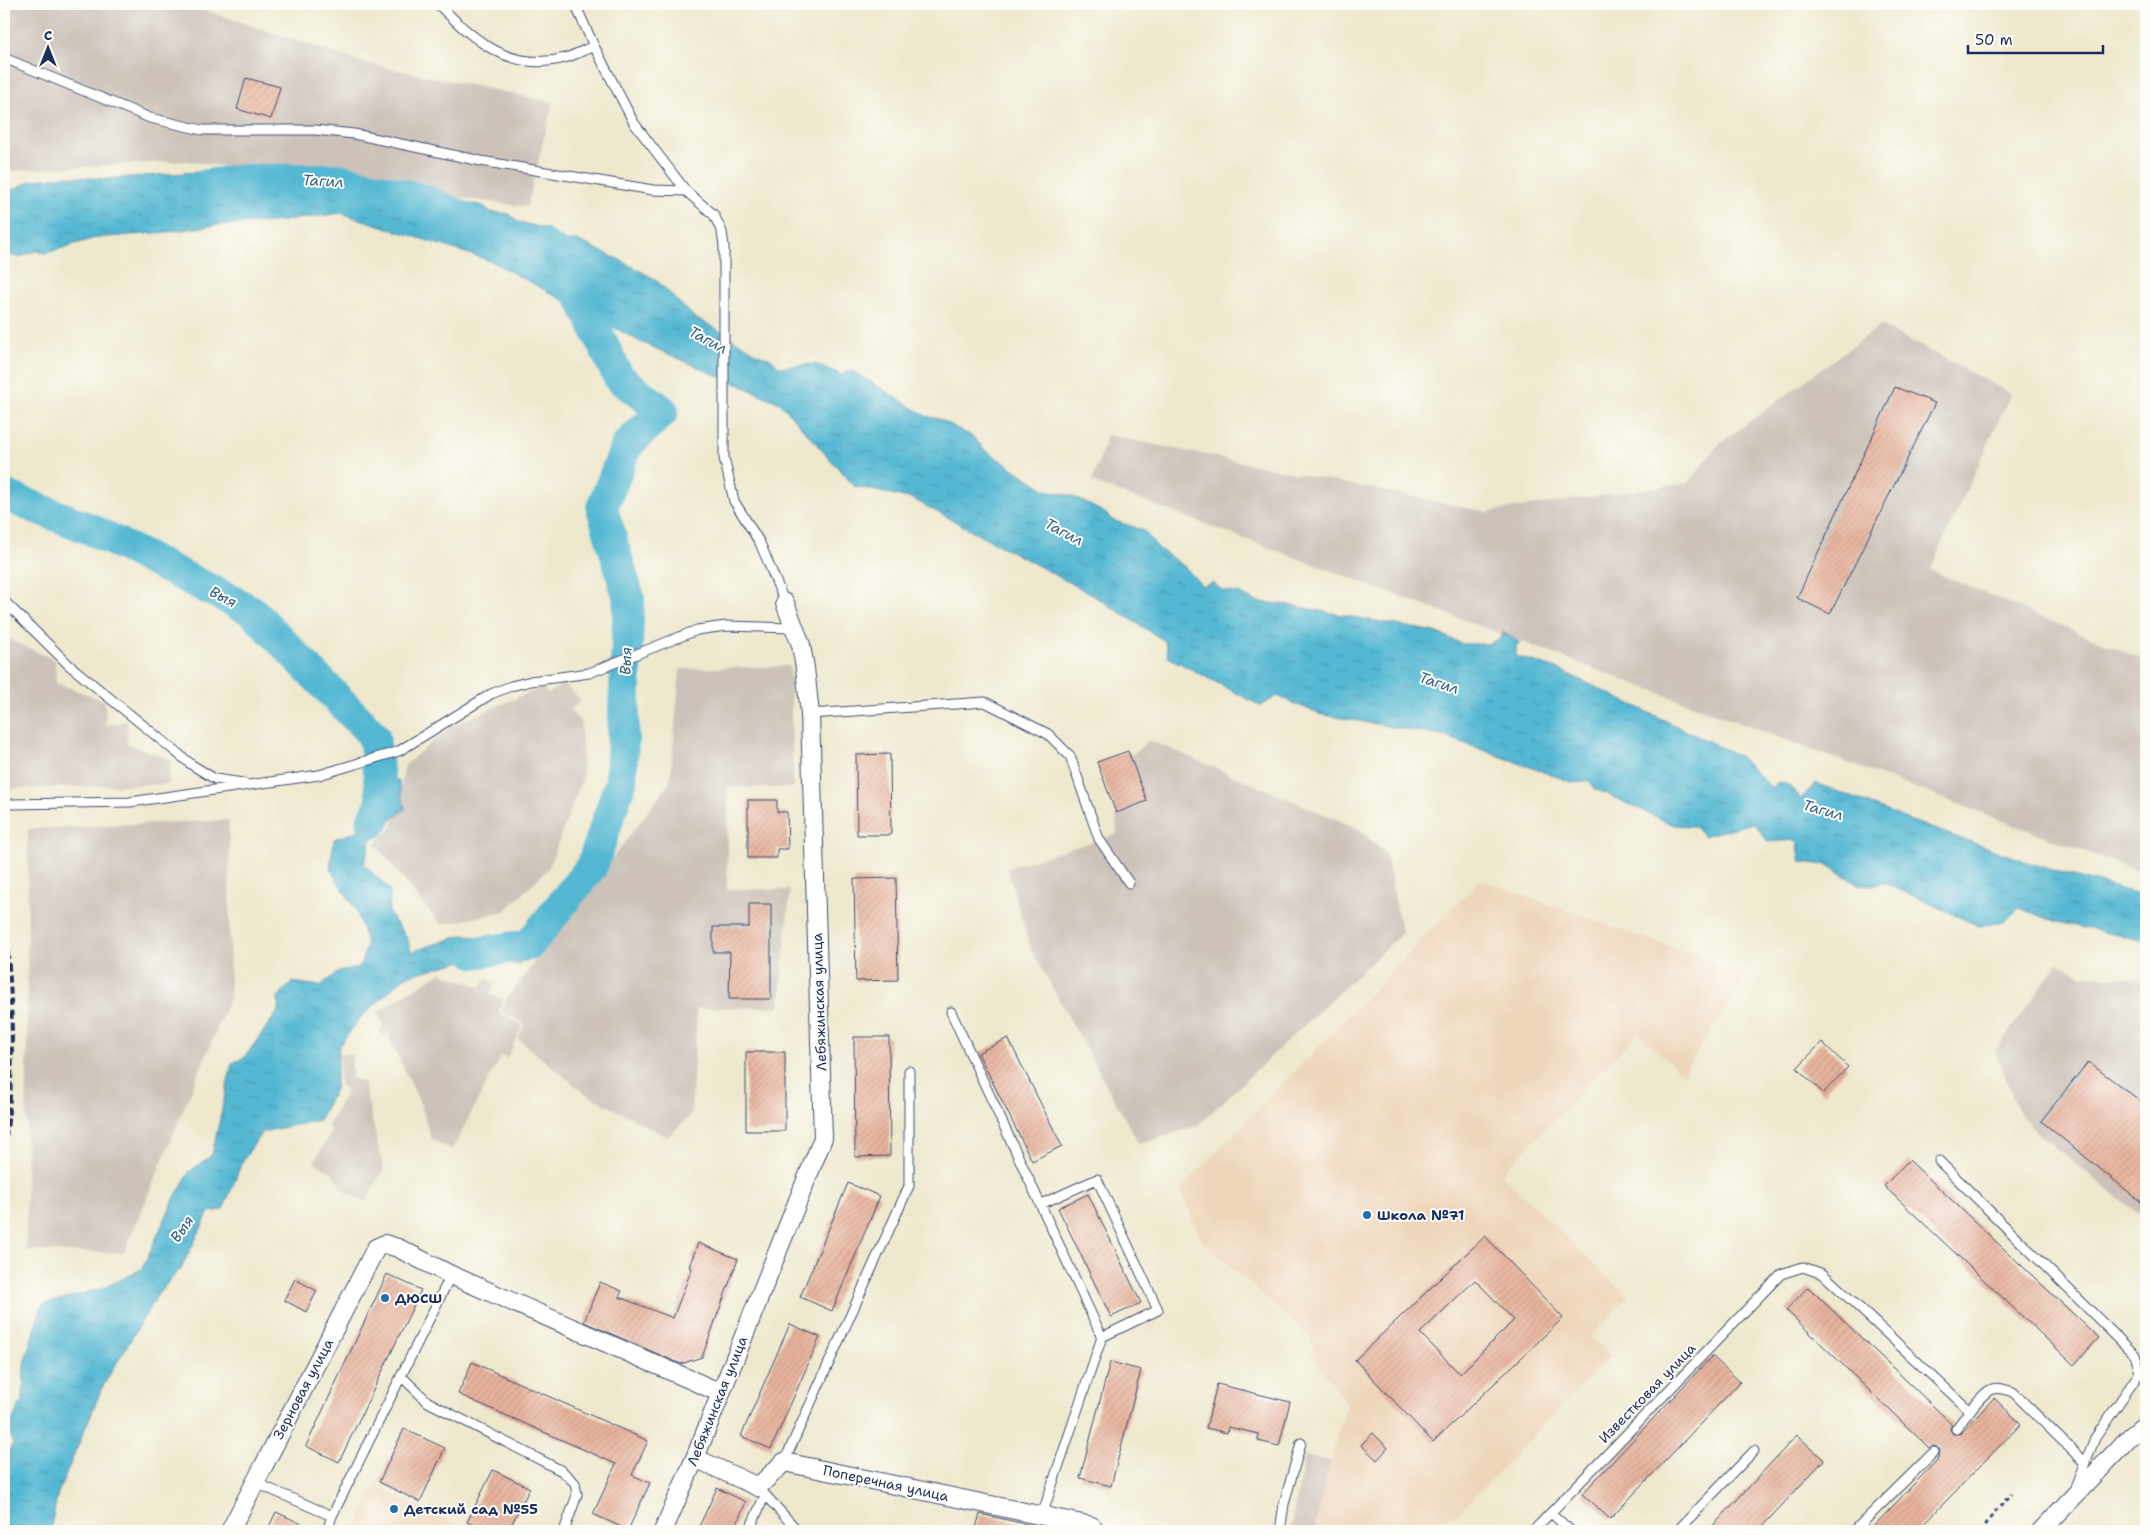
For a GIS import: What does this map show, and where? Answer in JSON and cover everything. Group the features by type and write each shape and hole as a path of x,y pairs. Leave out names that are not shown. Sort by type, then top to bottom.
{"street":[{"name":"Лебяжинская улица","path":"663,1531 695,1458 823,1138 810,714 801,645 785,603"},
{"name":"Зерновая улица","path":"230,1531 376,1248 385,1244 398,1248 450,1275"},
{"path":"450,1275 721,1393"},
{"path":"2041,1531 2130,1437 2146,1424"},
{"path":"695,1458 762,1491 784,1462"},
{"name":"Поперечная улица","path":"784,1462 1092,1526"}],"lane":[{"path":"438,4 463,30 483,45 507,58 537,61 565,58 594,46"},
{"name":"Лебяжинская улица","path":"575,4 594,46 634,123 686,190 714,216 722,232 724,246 724,458 734,501 760,543 785,603"},
{"path":"4,58 150,118 202,130 315,130 354,134 518,167 652,190 686,190"},
{"path":"4,601 69,665 192,765 215,779 252,785"},
{"path":"11,804 130,802 319,775 399,751 491,694 531,681 589,673 697,630 726,626 794,628"},
{"path":"810,714 985,702 1048,734 1070,756 1100,839 1129,884"},
{"path":"951,1012 1102,1337 1042,1516"},
{"path":"784,1462 909,1186 909,1071"},
{"path":"1939,1161 2134,1354 2143,1370 2095,1438 2071,1499"},
{"path":"1041,1204 1097,1179 1158,1310 1102,1337"},
{"name":"Известковая улица","path":"1533,1531 1781,1274 1803,1266 1823,1274 1970,1411"},
{"path":"327,1531 332,1516 450,1275"},
{"path":"401,1376 428,1402 562,1471 575,1483 577,1495 565,1531"},
{"path":"1956,1429 1990,1390 2000,1388 2013,1392 2085,1463"},
{"path":"1280,1531 1284,1504 1301,1443"},
{"path":"1677,1531 1754,1451"},
{"path":"1854,1531 1934,1452"},
{"path":"254,1482 332,1516"},
{"path":"749,1531 762,1491"},
{"path":"762,1491 798,1531"},
{"path":"1551,1513 1571,1531"}],"path":[{"path":"1979,1531 2011,1494"}],"shaded area":[{"path":"4,4 186,4 368,64 553,102 527,207 188,161 4,171"},
{"path":"1881,325 2011,394 1930,570 2146,661 2146,874 1092,482 1107,435 1487,512 1688,483 1719,444"},
{"path":"4,637 55,660 56,683 105,701 106,725 127,721 127,744 170,759 169,784 6,789 4,765"},
{"path":"790,666 793,788 728,787 727,889 790,890 779,1007 697,1008 691,1116 667,1137 586,1094 518,1039 525,1024 502,1012 506,1000 670,782 680,669"},
{"path":"563,683 581,700 570,711 581,722 583,777 548,869 505,911 441,925 375,844 392,827 405,765 451,726 542,687 548,694"},
{"path":"1149,740 1359,829 1386,855 1402,933 1197,1126 1139,1144 1030,947 1007,868 1117,834 1116,813 1097,762 1128,751 1132,755"},
{"path":"229,820 230,997 124,1253 26,1251 28,829"},
{"name":"Школа №71","path":"1480,880 1747,974 1683,1074 1638,1033 1501,1174 1628,1297 1590,1337 1611,1355 1458,1514 1411,1531 1314,1531 1330,1461 1347,1405 1313,1356 1312,1339 1202,1241 1180,1190"},
{"path":"2058,963 2084,976 2146,979 2146,1060 2140,1068 2146,1073 2146,1220 2036,1132 2018,1111 1995,1051"},
{"path":"440,973 481,987 486,978 495,982 490,994 503,1000 499,1013 523,1025 507,1058 501,1056 452,1150 431,1139 421,1105 388,1035 382,1037 379,1030 384,1026 377,1012"},
{"path":"340,1054 352,1054 352,1077 363,1082 384,1170 365,1202 345,1192 333,1173 314,1162 332,1130 328,1126 347,1090 339,1084"},
{"path":"1305,1456 1330,1461 1314,1531 1290,1531"},
{"name":"Детский сад №55","path":"376,1486 469,1531 355,1531"}],"water":[{"path":"212,171 292,187 353,181 413,200 433,211 446,201 466,209 473,204 483,206 491,212 510,214 518,222 548,229 565,241 579,241 655,279 696,319 710,325 756,353 773,360 779,367 816,364 842,375 848,371 854,372 926,416 942,420 973,437 985,450 1046,490 1072,496 1105,513 1112,520 1143,530 1158,548 1185,567 1202,586 1213,583 1223,591 1242,594 1256,602 1283,604 1435,632 1463,644 1487,644 1500,639 1503,632 1520,643 1516,646 1516,656 1560,670 1739,756 1772,788 1778,782 1788,785 1801,799 1816,783 1914,822 2048,869 2146,896 2146,941 2057,922 2019,908 2004,922 1979,926 1885,883 1861,886 1827,865 1801,862 1797,840 1768,842 1754,823 1703,836 1694,826 1674,825 1593,788 1589,780 1574,783 1444,736 1319,714 1277,696 1261,706 1168,657 1165,641 1091,594 913,499 854,486 780,403 641,342 491,261 341,213 284,221 218,225 167,232 95,238 46,253 35,251 20,257 4,255 4,191 13,190 30,181 65,176 104,179"},
{"path":"398,780 405,809 373,835 364,864 390,890 389,913 407,938 411,952 463,935 518,944 520,964 463,961 406,976 359,1019 339,1046 335,1090 319,1120 262,1132 242,1162 223,1210 209,1212 182,1267 158,1294 103,1386 58,1493 50,1531 4,1531 4,1463 13,1445 9,1427 23,1398 24,1363 42,1305 104,1288 142,1269 174,1199 190,1171 212,1155 232,1063 244,1058 279,1010 278,997 292,982 320,986 340,971 360,967 367,943 356,910 330,869 334,839 359,831 375,807 375,782"}],"building":[{"path":"246,78 280,87 271,119 237,109"},
{"path":"1895,387 1935,403 1830,614 1797,598"},
{"path":"1128,751 1147,801 1116,813 1097,762"},
{"path":"890,754 891,835 857,835 856,755"},
{"path":"748,800 777,800 777,812 787,812 788,849 777,849 777,858 748,858"},
{"path":"896,878 898,980 856,981 854,879"},
{"path":"749,904 771,904 771,999 729,999 730,952 713,952 713,927 749,927"},
{"path":"854,1037 889,1037 890,1156 855,1157"},
{"path":"1008,1038 1062,1146 1032,1161 978,1053"},
{"path":"1822,1042 1848,1067 1823,1093 1797,1068"},
{"path":"746,1052 785,1052 785,1131 746,1131"},
{"path":"2088,1062 2146,1105 2146,1206 2041,1121"},
{"path":"1909,1160 2099,1338 2074,1365 1884,1186"},
{"path":"848,1183 880,1196 832,1311 800,1297"},
{"path":"1088,1194 1141,1303 1111,1317 1058,1208"},
{"path":"1485,1236 1563,1318 1433,1442 1355,1360","holes":["1475,1280 1514,1320 1460,1374 1420,1333"]},
{"path":"698,1243 738,1259 702,1357 681,1364 584,1322 600,1282 622,1291 619,1297 673,1318 692,1268 689,1267"},
{"path":"387,1274 421,1290 339,1462 306,1446"},
{"path":"295,1279 317,1291 306,1312 284,1300"},
{"path":"1808,1287 1952,1424 1950,1429 1953,1434 1961,1433 1994,1398 2021,1424 1917,1531 1869,1531 1939,1458 1940,1450 1935,1446 1929,1448 1786,1310"},
{"path":"790,1324 820,1337 771,1449 741,1436"},
{"path":"1712,1356 1740,1382 1610,1519 1582,1494"},
{"path":"472,1362 648,1441 632,1475 650,1483 628,1530 593,1514 616,1464 458,1394"},
{"path":"1110,1362 1141,1370 1111,1486 1080,1478"},
{"path":"1217,1384 1290,1402 1279,1446 1258,1441 1259,1434 1228,1427 1227,1433 1206,1428"},
{"path":"404,1429 445,1448 420,1502 379,1482"},
{"path":"1373,1433 1388,1448 1377,1460 1361,1445"},
{"path":"1797,1435 1824,1460 1758,1531 1708,1531"},
{"path":"493,1470 530,1488 508,1531 485,1531 467,1522"},
{"path":"717,1488 746,1502 733,1531 697,1531"},
{"path":"276,1512 317,1531 267,1531"},
{"path":"980,1514 1035,1526 1035,1531 975,1531"}],"waterway":[{"name":"Тагил","path":"207,185 242,180 338,179 418,198 480,225"},
{"name":"Выя","path":"475,953 529,945 592,866 621,781 629,599 602,508 627,445 663,411 619,378 570,275"},
{"name":"Выя","path":"4,495 90,529 252,611 374,736 382,803 372,823"}],"railway":[{"path":"4,915 12,1033 12,1063 4,1151"}],"place":[{"name":"Школа №71","path":"1367,1215"},
{"name":"ДЮСШ","path":"385,1298"},
{"name":"Детский сад №55","path":"394,1509"}]}
